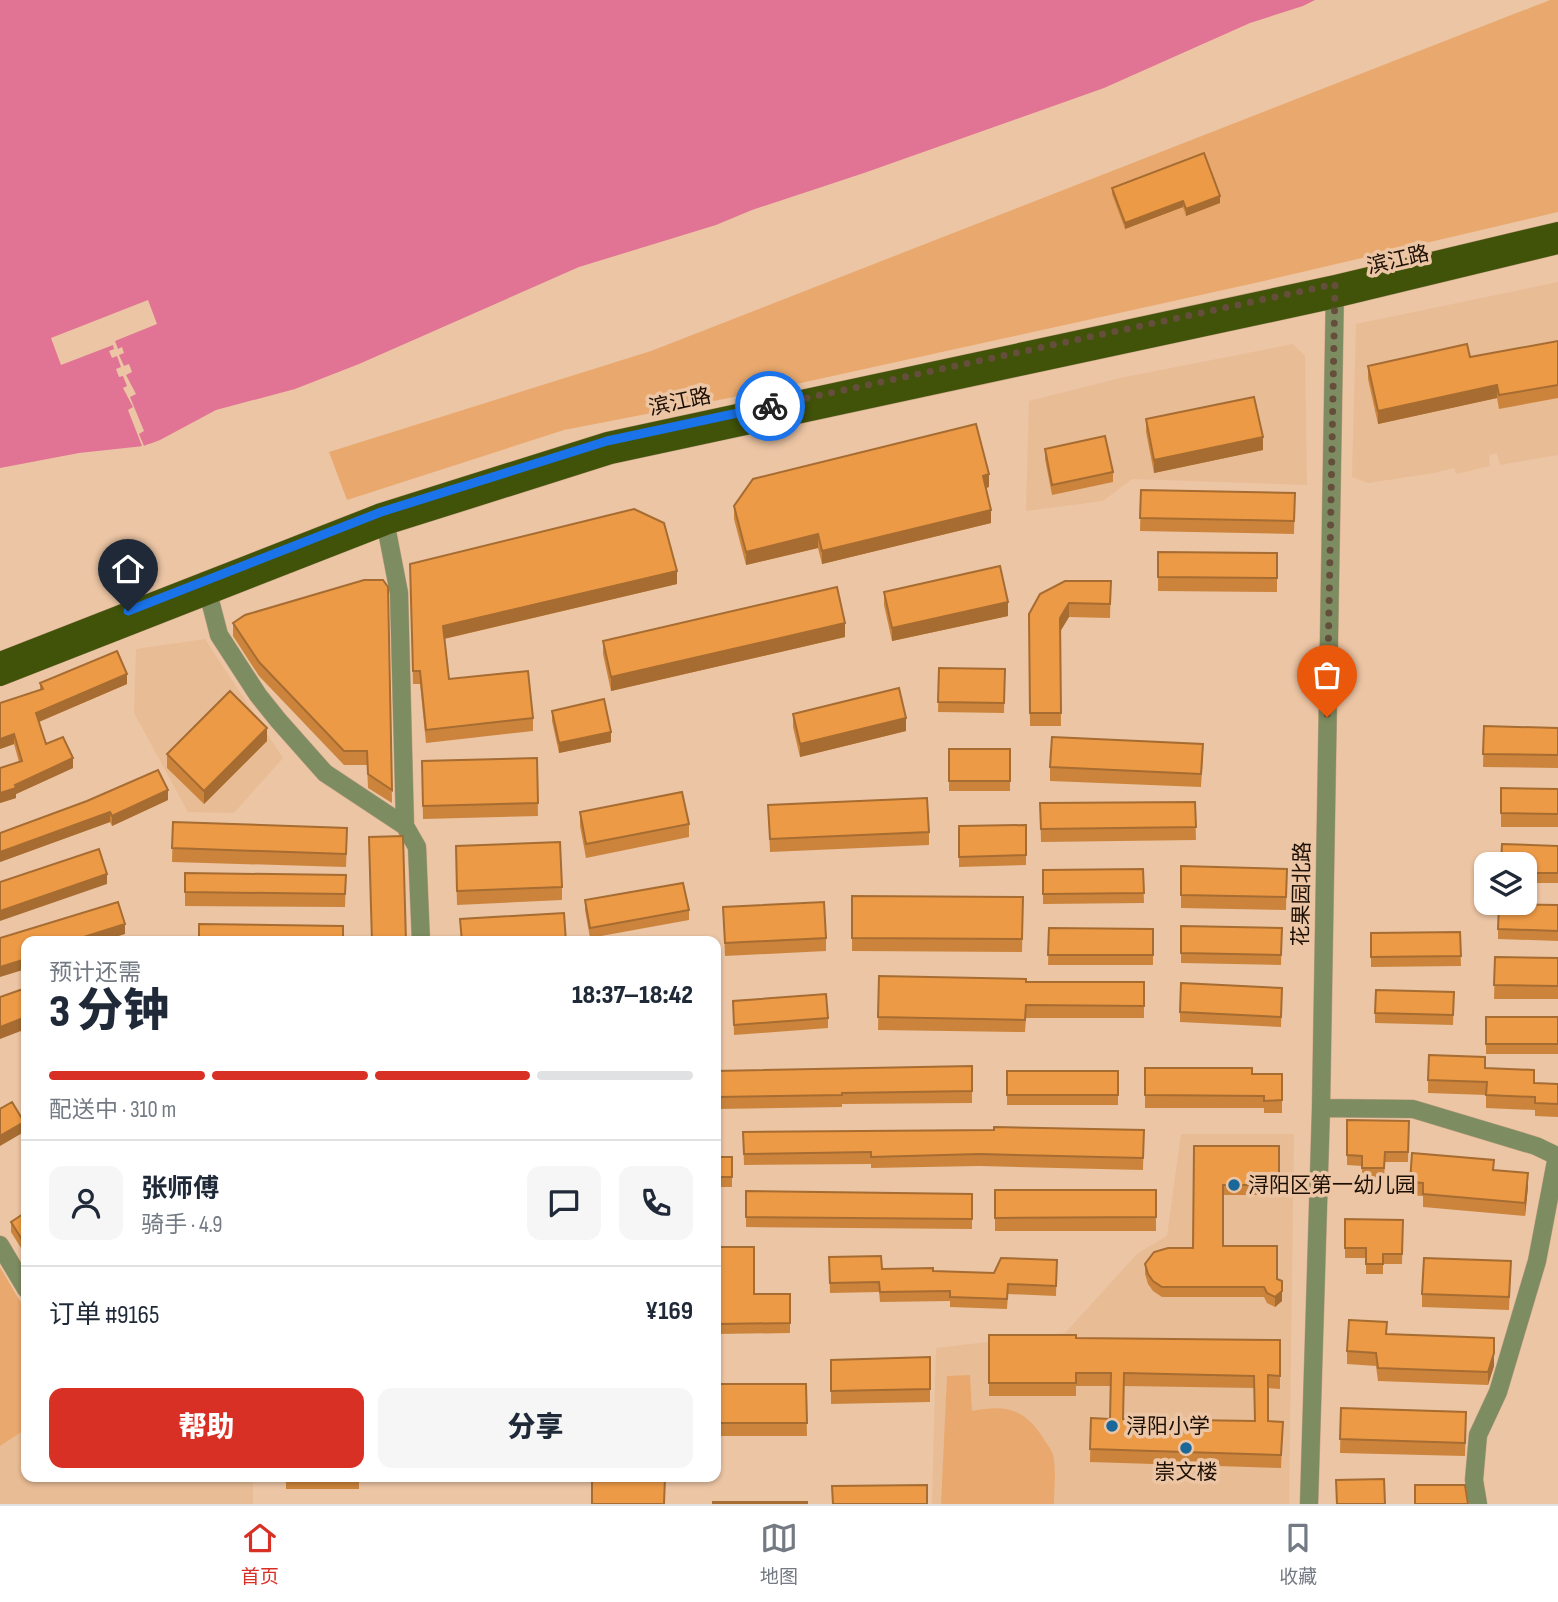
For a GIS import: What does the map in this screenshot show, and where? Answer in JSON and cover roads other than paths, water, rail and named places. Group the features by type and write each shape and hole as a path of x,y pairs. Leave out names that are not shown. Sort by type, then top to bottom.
{"main road":[{"name":"滨江路","path":"0,677 386,526 611,455 1334,292 1558,231"},
{"name":"滨江路","path":"0,661 381,512 607,441 1558,245"}],"street":[{"name":"花果园北路","path":"1309,1504 1321,1108 1334,292"},
{"path":"386,526 399,593 405,826"},
{"path":"205,581 219,635 258,695 278,720 325,773 405,826 417,847 421,936"},
{"path":"1321,1108 1413,1109 1536,1146 1557,1156 1537,1261 1498,1392 1478,1435 1474,1480 1478,1504"},
{"path":"0,1245 21,1281"}],"place":[{"name":"浔阳区第一幼儿园","path":"1234,1185"},
{"name":"浔阳小学","path":"1112,1426"},
{"name":"崇文楼","path":"1186,1448"}]}
